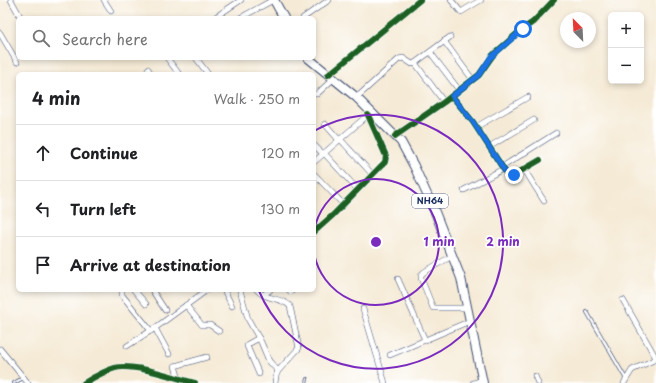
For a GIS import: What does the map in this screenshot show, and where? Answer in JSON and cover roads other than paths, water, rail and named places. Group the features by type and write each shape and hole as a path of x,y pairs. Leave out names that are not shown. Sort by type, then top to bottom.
{"highway":[{"path":"273,0 283,16"},
{"name":"NH64","path":"310,60 356,98 369,114 401,142 414,166 435,212 461,278 482,382"}],"street":[{"path":"11,0 20,16"},
{"path":"104,0 111,11"},
{"path":"221,16 241,0"},
{"path":"244,16 273,0"},
{"path":"306,16 329,0"},
{"path":"316,94 318,94 331,77 420,0"},
{"path":"451,0 461,12 481,0"},
{"path":"395,136 473,80 481,72 493,55 520,31 533,22 554,0"},
{"path":"0,33 17,62"},
{"path":"356,98 398,60 403,58 412,64 415,63 450,36"},
{"path":"444,41 473,80"},
{"path":"430,52 459,90"},
{"path":"168,60 178,72"},
{"path":"198,60 206,72"},
{"path":"415,63 444,102"},
{"path":"452,96 476,128 508,176 510,177 540,160"},
{"path":"476,128 528,97"},
{"path":"316,160 369,114 386,159 385,162 344,205 316,230"},
{"path":"489,148 534,120"},
{"path":"325,124 373,175"},
{"path":"464,190 502,168 556,133"},
{"path":"316,147 358,190"},
{"path":"524,169 544,201"},
{"path":"316,176 344,205"},
{"path":"452,256 424,272 421,275 421,278 433,308 468,308"},
{"path":"398,279 425,340"},
{"path":"122,292 122,295 153,329 169,354"},
{"path":"136,292 146,304"},
{"path":"153,292 165,310"},
{"path":"127,346 204,292"},
{"path":"225,292 232,306"},
{"path":"241,292 247,316 269,361 278,371"},
{"path":"259,292 263,295 289,304 299,346 298,351 278,371 275,383"},
{"path":"263,295 267,292"},
{"path":"623,300 656,358 632,370 625,381"},
{"path":"186,305 202,325 210,325 219,331"},
{"path":"363,310 385,383"},
{"path":"390,355 470,321"},
{"path":"259,338 247,346 259,374"},
{"path":"0,349 28,383"},
{"path":"178,379 175,366 207,357"},
{"path":"84,383 100,374 116,368 129,367 194,383"},
{"path":"535,376 538,383"},
{"path":"473,383 482,382"}],"lane":[{"path":"587,312 625,381"},
{"path":"14,383 24,378"},
{"path":"306,383 307,379"}]}
